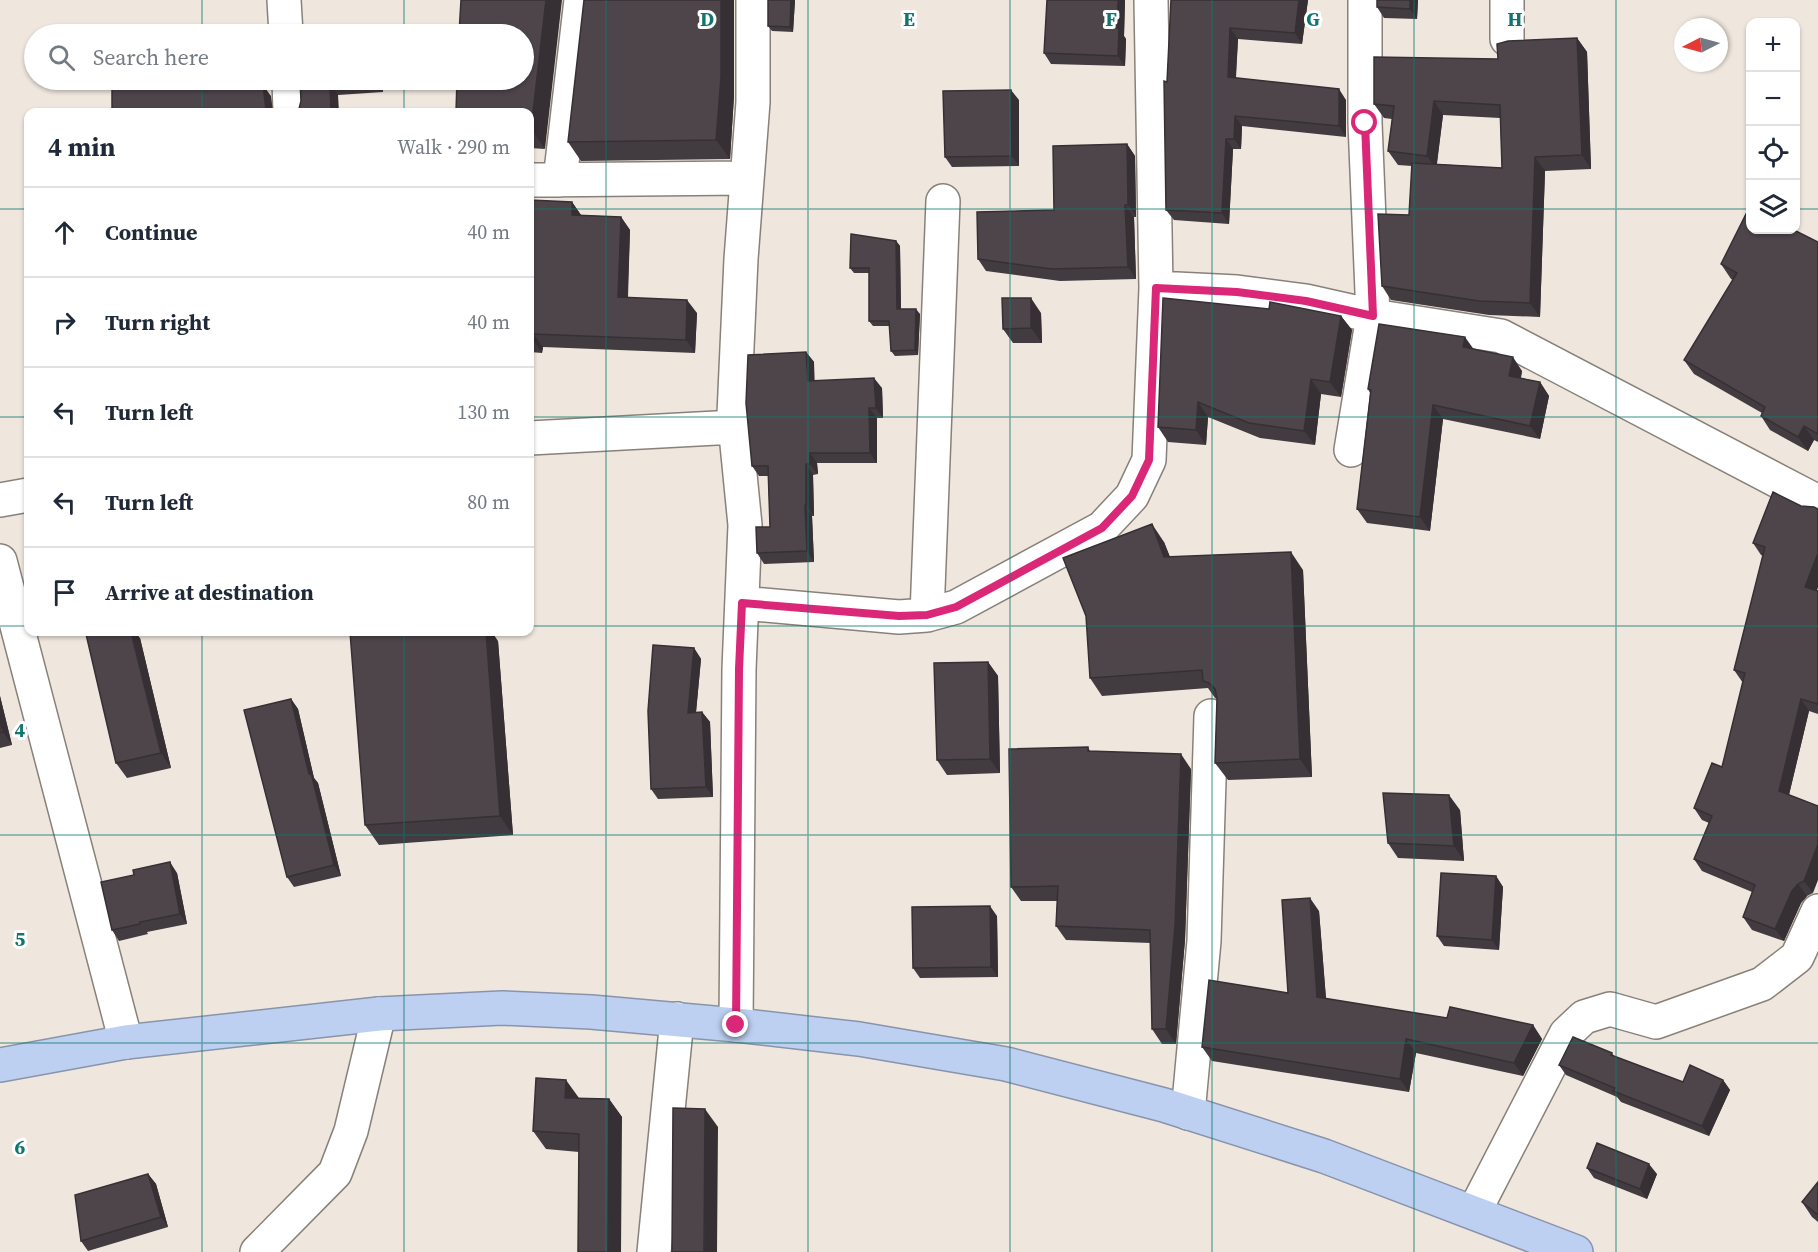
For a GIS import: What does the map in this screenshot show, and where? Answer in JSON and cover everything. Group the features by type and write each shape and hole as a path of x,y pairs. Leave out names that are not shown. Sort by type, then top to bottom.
{"highway":[{"path":"0,1065 126,1042 379,1014 502,1008 591,1012 736,1025 859,1040 1006,1064 1188,1113 1324,1156 1576,1252"}],"street":[{"path":"284,0 285,24"},
{"path":"581,0 544,180 747,178"},
{"path":"736,1025 739,669 745,525 734,414 753,102 753,0"},
{"path":"742,603 899,616 927,615 956,607 1102,528 1132,496 1149,460 1156,288 1151,0"},
{"path":"1351,450 1373,316 1365,123 1365,0"},
{"path":"1507,0 1507,39"},
{"path":"289,90 290,108"},
{"path":"927,615 943,201"},
{"path":"1156,288 1237,292 1306,301 1373,316 1501,336 1818,502"},
{"path":"534,438 735,427"},
{"path":"0,500 24,496"},
{"path":"0,561 126,1042"},
{"path":"1188,1113 1204,941 1211,716"},
{"path":"1474,1212 1566,1034 1584,1017 1610,1009 1656,1022 1762,984 1797,957 1818,911"},
{"path":"257,1252 335,1173 351,1131 379,1014"},
{"path":"654,1252 677,1019"}],"building":[{"path":"461,0 546,0 533,108 456,108 457,90 534,90 534,24 460,24"},
{"path":"584,0 721,0 721,77 716,140 568,142"},
{"path":"768,0 791,0 790,27 768,26"},
{"path":"1047,0 1118,0 1118,56 1044,53"},
{"path":"1171,0 1299,0 1295,33 1230,28 1228,77 1339,89 1339,126 1235,116 1234,139 1226,139 1222,213 1166,210 1164,81 1167,82"},
{"path":"1377,0 1410,0 1410,9 1377,7"},
{"path":"1577,38 1582,155 1535,157 1530,303 1479,301 1382,286 1378,214 1409,215 1412,163 1502,168 1500,105 1434,101 1427,156 1388,151 1394,106 1374,104 1374,57 1498,59 1497,44 1508,41"},
{"path":"112,90 264,90 266,108 112,108"},
{"path":"300,90 330,90 331,108 299,108"},
{"path":"1011,90 1012,156 945,157 943,91"},
{"path":"1127,144 1128,205 1125,205 1128,267 1052,269 978,259 977,212 1054,210 1053,146"},
{"path":"534,200 572,202 572,215 621,217 618,297 687,300 686,340 534,334"},
{"path":"1746,214 1746,234 1800,233 1818,242 1818,434 1804,426 1798,437 1761,416 1765,407 1684,360 1737,273 1721,264"},
{"path":"851,234 896,241 897,309 916,309 915,350 891,351 889,321 869,321 869,268 850,268"},
{"path":"1002,298 1031,298 1031,328 1003,329"},
{"path":"1163,298 1269,309 1270,302 1341,316 1330,382 1311,379 1304,431 1249,423 1198,402 1196,430 1158,427"},
{"path":"1379,324 1465,337 1463,347 1513,357 1509,376 1540,382 1530,426 1433,405 1420,517 1357,509 1371,390 1368,389"},
{"path":"806,352 808,381 874,378 876,408 869,408 870,453 810,453 810,464 806,464 807,551 757,553 756,527 770,527 768,466 752,466 746,403 748,355"},
{"path":"1773,492 1801,506 1818,509 1818,553 1805,587 1818,591 1818,704 1801,699 1779,791 1818,806 1818,844 1804,881 1792,891 1775,929 1743,917 1755,885 1694,859 1712,816 1694,808 1712,763 1722,767 1745,673 1734,670 1765,547 1753,543"},
{"path":"1152,524 1164,557 1291,552 1300,759 1215,763 1217,698 1215,689 1203,681 1202,670 1090,678 1086,616 1063,558"},
{"path":"86,636 132,636 161,753 116,763"},
{"path":"350,636 486,636 500,816 365,825"},
{"path":"653,645 694,648 688,713 702,712 706,787 651,789 648,711"},
{"path":"988,662 990,759 937,760 934,663"},
{"path":"291,699 334,865 287,877 244,710"},
{"path":"1088,747 1088,751 1181,754 1175,926 1166,1029 1152,1029 1150,930 1056,926 1058,886 1011,887 1009,749"},
{"path":"1383,793 1449,795 1454,846 1388,843"},
{"path":"170,862 180,914 112,930 101,882 134,875 133,870"},
{"path":"1441,873 1496,876 1492,940 1437,936"},
{"path":"1310,898 1317,997 1447,1018 1450,1007 1533,1025 1514,1063 1406,1039 1400,1079 1202,1047 1209,980 1288,993 1282,900"},
{"path":"990,906 991,967 913,968 912,907"},
{"path":"1573,1037 1612,1053 1611,1055 1683,1082 1690,1065 1723,1080 1702,1126 1613,1091 1615,1088 1559,1065"},
{"path":"536,1078 566,1080 565,1098 609,1099 608,1252 578,1252 579,1134 533,1131"},
{"path":"673,1108 705,1109 704,1252 672,1252"},
{"path":"1597,1143 1649,1164 1640,1189 1587,1168"},
{"path":"148,1174 161,1217 81,1241 75,1195"},
{"path":"1818,1182 1818,1215 1802,1202"}],"route":[{"path":"736,1025 739,669 742,603 899,616 927,615 956,607 1102,528 1132,496 1149,460 1156,288 1237,292 1306,301 1373,316 1365,123"}]}
